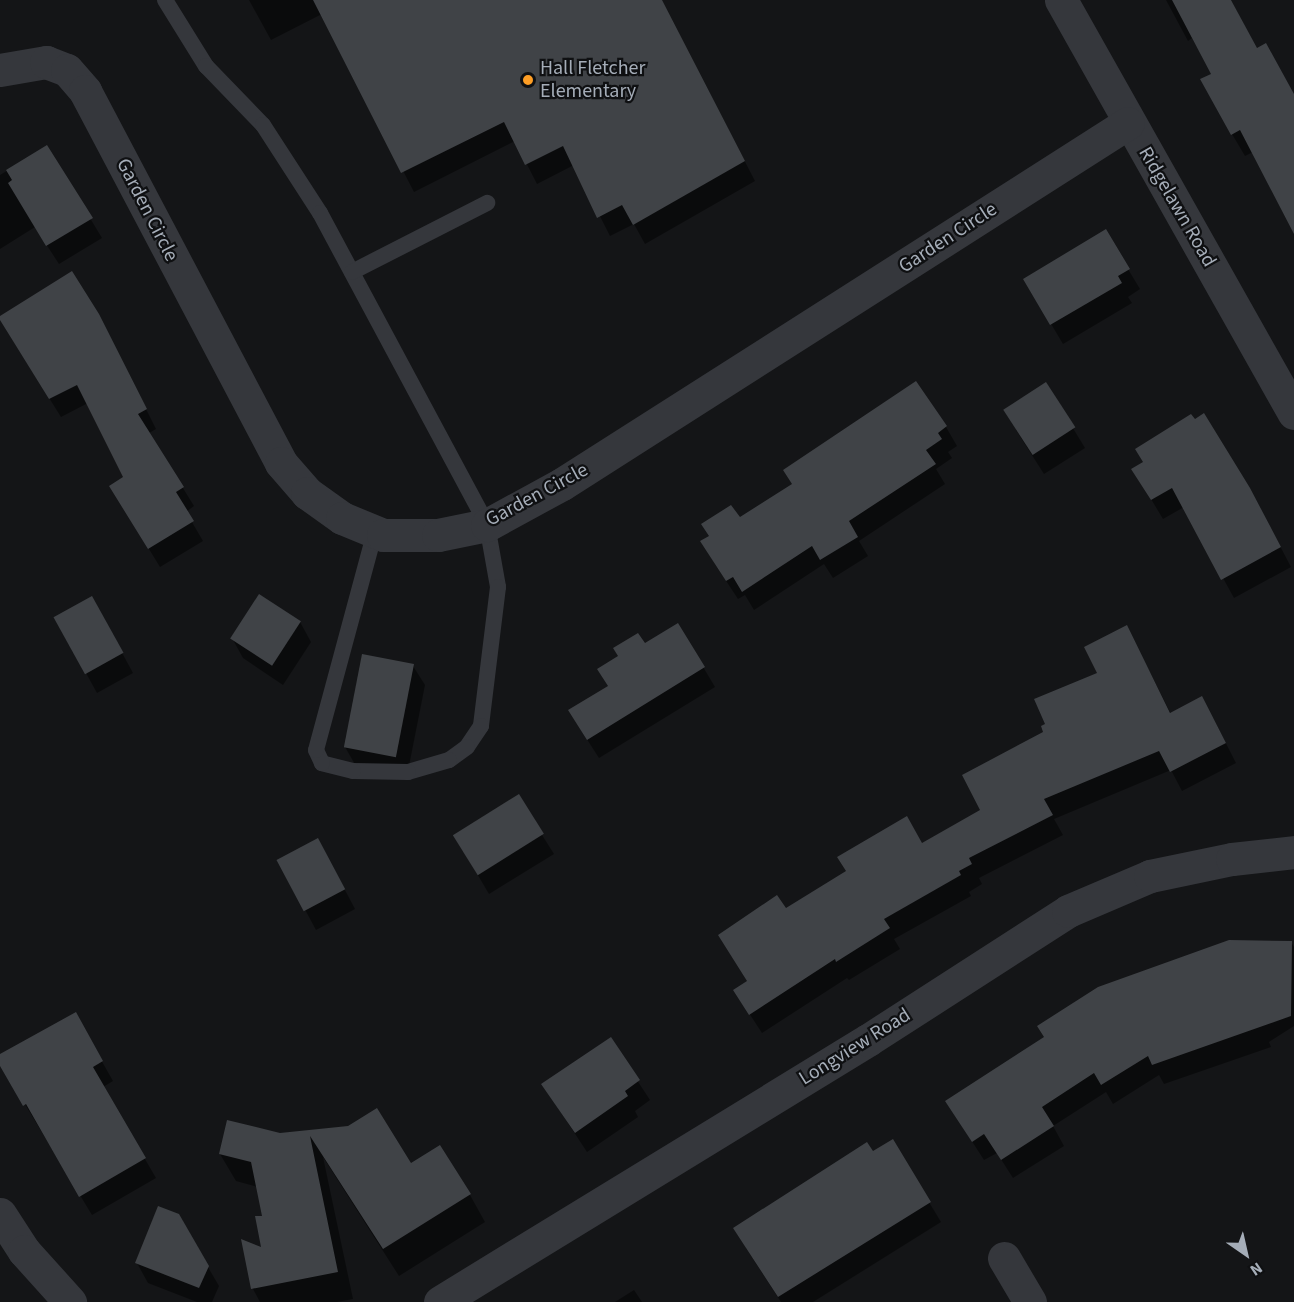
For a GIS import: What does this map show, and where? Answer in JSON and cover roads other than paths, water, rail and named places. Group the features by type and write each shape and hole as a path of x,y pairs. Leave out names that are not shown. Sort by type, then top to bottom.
{"street":[{"name":"Ridgelawn Road","path":"1061,0 1128,123 1294,413"},
{"name":"Garden Circle","path":"0,70 46,62 67,70 79,84 281,463 307,493 342,518 383,535 438,535 487,525 562,484 1128,123"},
{"name":"Longview Road","path":"440,1302 868,1040 1068,911 1150,876 1233,859 1294,852"},
{"path":"0,1214 24,1251 70,1302"},
{"path":"1004,1258 1030,1302"}],"lane":[{"path":"165,0 206,66 264,125 320,213 487,525 498,587 481,726 467,747 450,760 408,772 353,771 322,763 316,750 375,532"},
{"path":"352,272 487,203"}],"place":[{"name":"Hall Fletcher Elementary","path":"528,80"}]}
